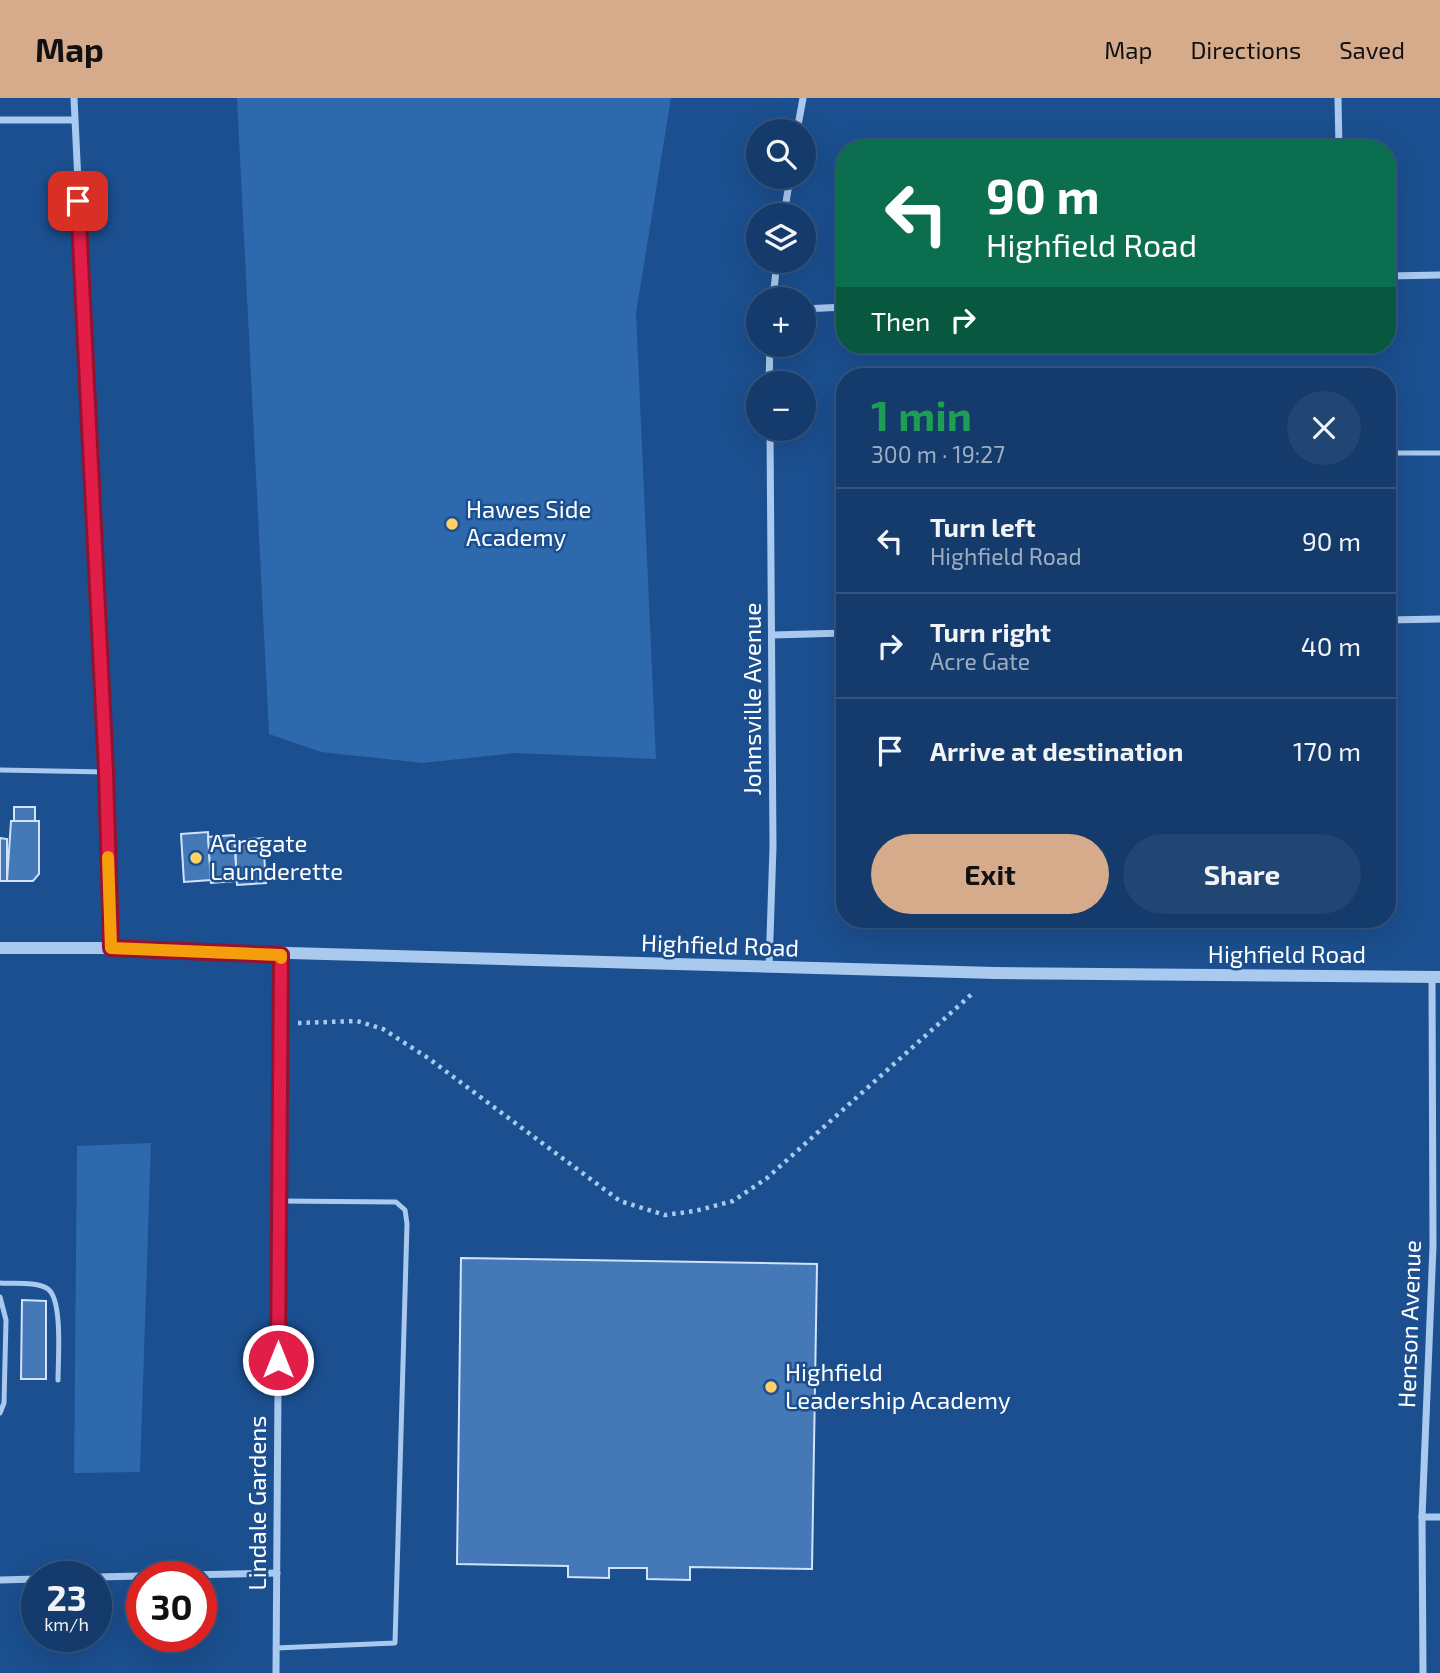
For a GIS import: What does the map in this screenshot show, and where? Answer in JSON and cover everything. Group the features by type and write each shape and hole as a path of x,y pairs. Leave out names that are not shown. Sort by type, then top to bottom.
{"street":[{"path":"74,98 106,772 111,948"},
{"path":"799,119 803,98"},
{"path":"1338,98 1339,140"},
{"path":"0,120 74,120"},
{"path":"1396,276 1440,275"},
{"path":"816,308 836,307"},
{"name":"Johnsville Avenue","path":"769,968 773,847 770,441"},
{"path":"1396,620 1440,619"},
{"path":"772,635 836,633"},
{"name":"Highfield Road","path":"0,948 111,948 281,955 995,973 1436,977"},
{"name":"Lindale Gardens","path":"276,1673 278,1201 283,1024 281,955"},
{"name":"Henson Avenue","path":"1423,1673 1422,1517 1433,1246 1436,977"},
{"path":"1422,1517 1440,1517"},
{"path":"112,1577 277,1573"},
{"path":"0,1580 21,1579"}],"lane":[{"path":"1396,453 1440,453"},
{"path":"0,770 106,772"},
{"path":"276,1648 395,1643 407,1224 405,1210 396,1202 278,1201"},
{"path":"0,1283 36,1285 48,1289 57,1301 58,1380"},
{"path":"0,1297 6,1320 5,1404 0,1413"}],"path":[{"path":"283,1024 357,1021 383,1030 429,1058 620,1201 665,1215 695,1212 733,1201 767,1178 995,973"}],"shaded area":[{"name":"Hawes Side Academy","path":"237,98 671,98 636,313 656,759 515,753 423,763 321,752 269,734"},
{"path":"151,1143 140,1472 74,1473 77,1146"}],"building":[{"path":"14,807 35,807 35,821 14,821"},
{"path":"11,821 39,821 39,874 33,881 7,881"},
{"name":"Acregate Launderette","path":"208,832 211,880 184,882 181,834"},
{"path":"234,835 237,881 211,883 208,837"},
{"path":"0,838 7,839 7,881 0,881"},
{"path":"263,838 266,883 237,885 235,840"},
{"name":"Highfield Leadership Academy","path":"461,1258 817,1264 812,1569 690,1567 690,1580 647,1579 647,1568 609,1568 609,1578 568,1577 568,1566 457,1564"},
{"path":"22,1300 46,1301 46,1379 21,1379"}],"slow traffic":[{"path":"108,857 111,948 281,955 281,958"}],"place":[{"name":"Hawes Side Academy","path":"452,524"},
{"name":"Acregate Launderette","path":"196,858"},
{"name":"Highfield Leadership Academy","path":"771,1387"}],"route":[{"path":"78,201 106,772 111,948 281,955 283,1024 278,1201 278,1360"}]}
